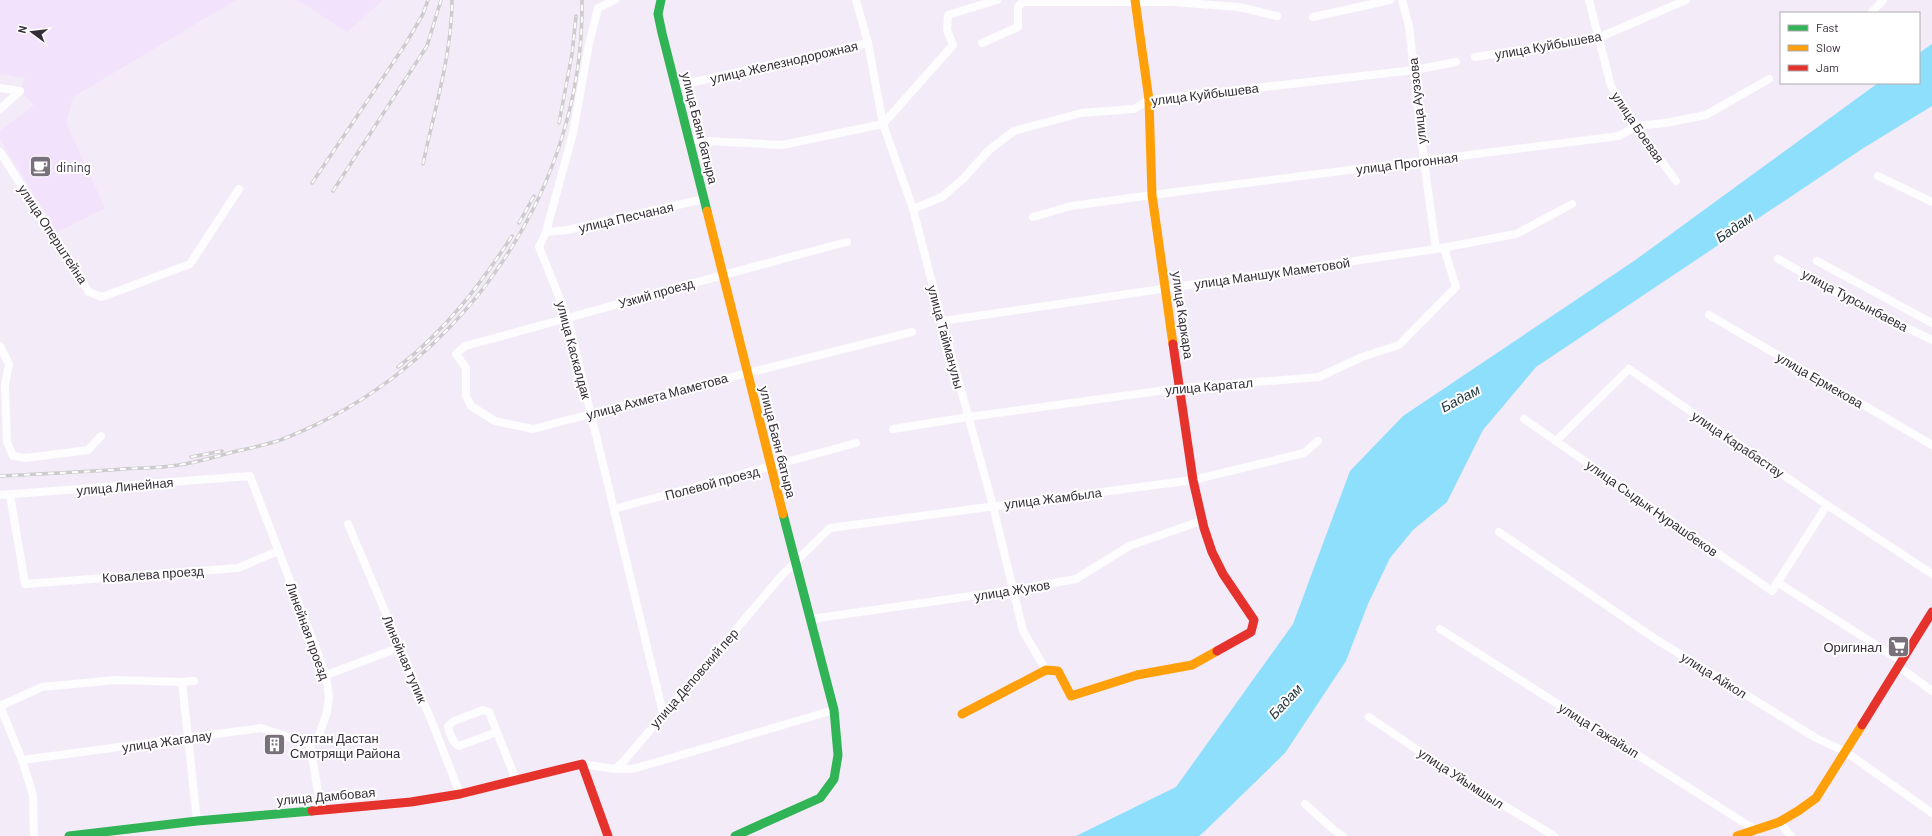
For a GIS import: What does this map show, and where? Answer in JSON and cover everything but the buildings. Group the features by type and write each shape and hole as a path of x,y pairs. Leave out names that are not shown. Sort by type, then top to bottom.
{"street":[{"name":"улица Каскалдак","path":"614,0 598,8 589,44 573,132 546,232 539,247 568,318 663,713"},
{"name":"улица Баян батыра","path":"661,0 658,14 724,274 747,373 834,710 838,755 834,779 820,798 735,836"},
{"name":"улица Тайманулы","path":"856,0 868,42 883,124 913,209 993,506 1023,631 1046,670"},
{"path":"690,140 782,145 883,124 953,45 947,30 948,15 997,0"},
{"path":"1313,17 1390,0"},
{"name":"улица Ауэзова","path":"1402,0 1409,26 1424,161 1440,249"},
{"name":"улица Боевая","path":"1590,0 1598,38 1611,86 1636,126 1676,181"},
{"name":"улица Куйбышева","path":"1475,57 1598,38 1686,0"},
{"path":"1872,12 1883,0"},
{"name":"улица Каркара","path":"1046,670 1058,671 1070,696 1137,676 1192,665 1252,632 1254,620 1223,573 1201,521 1193,480 1152,194 1149,100 1136,1"},
{"path":"982,43 1018,27 1018,7 1023,2 1172,2 1239,7 1277,16"},
{"name":"улица Железнодорожная","path":"676,86 868,42"},
{"name":"улица Куйбышева","path":"913,209 942,197 964,178 989,150 1014,131 1081,113 1134,109 1149,100 1414,70 1456,62"},
{"name":"улица Прогонная","path":"1034,217 1071,206 1152,194 1619,136 1636,126 1665,123 1706,115 1768,79"},
{"path":"0,88 20,91 0,109"},
{"name":"улица Оперштейна","path":"0,152 89,292 102,297 190,264 239,189"},
{"path":"1878,176 1932,202"},
{"name":"улица Песчаная","path":"546,232 567,230 704,199"},
{"name":"улица Маншук Маметовой","path":"942,321 1440,249 1516,234 1572,204"},
{"name":"Узкий проезд","path":"465,346 724,274 847,242"},
{"name":"улица Каратал","path":"893,429 968,416 1181,388 1319,377 1362,357 1399,345 1456,287 1440,249"},
{"name":"улица Турсынбаева","path":"1778,259 1855,303 1932,340"},
{"name":"улица Турсынбаева","path":"1817,261 1932,323"},
{"name":"улица Ермекова","path":"1709,315 1932,445"},
{"name":"улица Ахмета Маметова","path":"465,346 456,354 466,368 466,396 471,406 495,421 533,429 912,332"},
{"path":"0,346 9,364 5,385 7,442 13,456 26,458 88,450 101,436"},
{"name":"улица Карабастау","path":"1556,441 1629,369 1827,505 1932,574"},
{"name":"улица Сыдык Нурашбеков","path":"1524,419 1772,591 1777,582"},
{"name":"улица Жамбыла","path":"795,562 830,528 1193,480 1304,453 1318,441"},
{"name":"Полевой проезд","path":"614,509 856,443"},
{"name":"улица Линейная","path":"0,495 250,476"},
{"name":"Линейная проезд","path":"250,476 326,675 329,698 327,712 318,738 310,744"},
{"name":"Ковалева проезд","path":"10,495 24,584 238,568 278,551"},
{"path":"1827,505 1777,582 1899,663 1932,691"},
{"name":"улица Жуков","path":"811,619 1013,590 1076,578 1130,546 1201,521"},
{"name":"Линейная тупик","path":"348,524 401,647 460,794"},
{"name":"улица Айкол","path":"1498,532 1656,640 1816,738 1846,752 1932,813"},
{"name":"улица Деповский пер","path":"614,769 623,762 663,713 795,562"},
{"path":"1737,836 1757,831 1800,812 1816,798 1932,612"},
{"name":"улица Гажайып","path":"1440,629 1757,831"},
{"path":"326,675 401,647"},
{"path":"962,714 1046,670"},
{"path":"34,836 33,795 22,760 0,706 42,687 116,680 194,681"},
{"path":"182,682 197,821"},
{"path":"497,732 459,746 456,745 448,726 454,721 483,710 489,712 497,732 516,780"},
{"path":"608,836 582,764 614,769 632,769 834,710"},
{"name":"улица Уйымшыл","path":"1369,717 1456,776 1554,836"},
{"name":"улица Жагалау","path":"22,760 261,728 310,744"},
{"path":"310,744 321,810"},
{"name":"улица Дамбовая","path":"69,836 197,821 411,802 460,794 582,764"},
{"path":"1304,804 1343,836"},
{"path":"1779,822 1791,836"}],"shaded area":[{"path":"0,0 236,0 73,97 66,123 105,208 57,232 0,139 0,131 34,105 20,91 25,78 0,74"},
{"path":"298,0 383,0 347,32"}],"water":[{"name":"Бадам","path":"1932,44 1932,106 1862,149 1536,367 1483,430 1447,502 1413,530 1390,558 1368,604 1346,661 1285,753 1206,830 1199,836 1076,836 1176,787 1293,624 1350,471 1403,416 1634,261 1877,84 1920,84 1920,52"}],"railway":[{"path":"312,183 405,45 423,14 428,0"},
{"path":"333,191 427,46 441,0"},
{"path":"423,164 446,62 452,0"},
{"path":"0,476 172,466 200,461 265,445 283,439 347,408 405,368 456,320 500,265 535,204 561,139 577,71 582,0"},
{"path":"559,123 572,54 576,16"},
{"path":"519,223 534,196"},
{"path":"398,367 431,338 461,306 512,236"},
{"path":"191,457 222,451"}],"traffic: fast":[{"path":"661,0 658,14 662,33 707,211"},
{"path":"735,836 820,798 834,779 838,755 834,710 783,514"},
{"path":"69,836 197,821 312,811"}],"traffic: slow":[{"path":"1135,0 1149,100 1152,195 1173,344"},
{"path":"707,211 783,514"},
{"path":"962,714 1046,670 1058,671 1071,696 1137,675 1192,665 1217,651"},
{"path":"1737,836 1779,822 1816,798 1862,725"}],"traffic: jam":[{"path":"1173,344 1193,480 1204,528 1212,552 1223,574 1254,620 1251,632 1217,651"},
{"path":"1862,725 1932,612"},
{"path":"312,811 411,802 460,794 582,764 608,836"}],"place":[{"name":"dining","path":"41,167"},
{"name":"Оригинал","path":"1898,647"},
{"name":"Султан Дастан Смотрящи Района","path":"274,745"}]}
